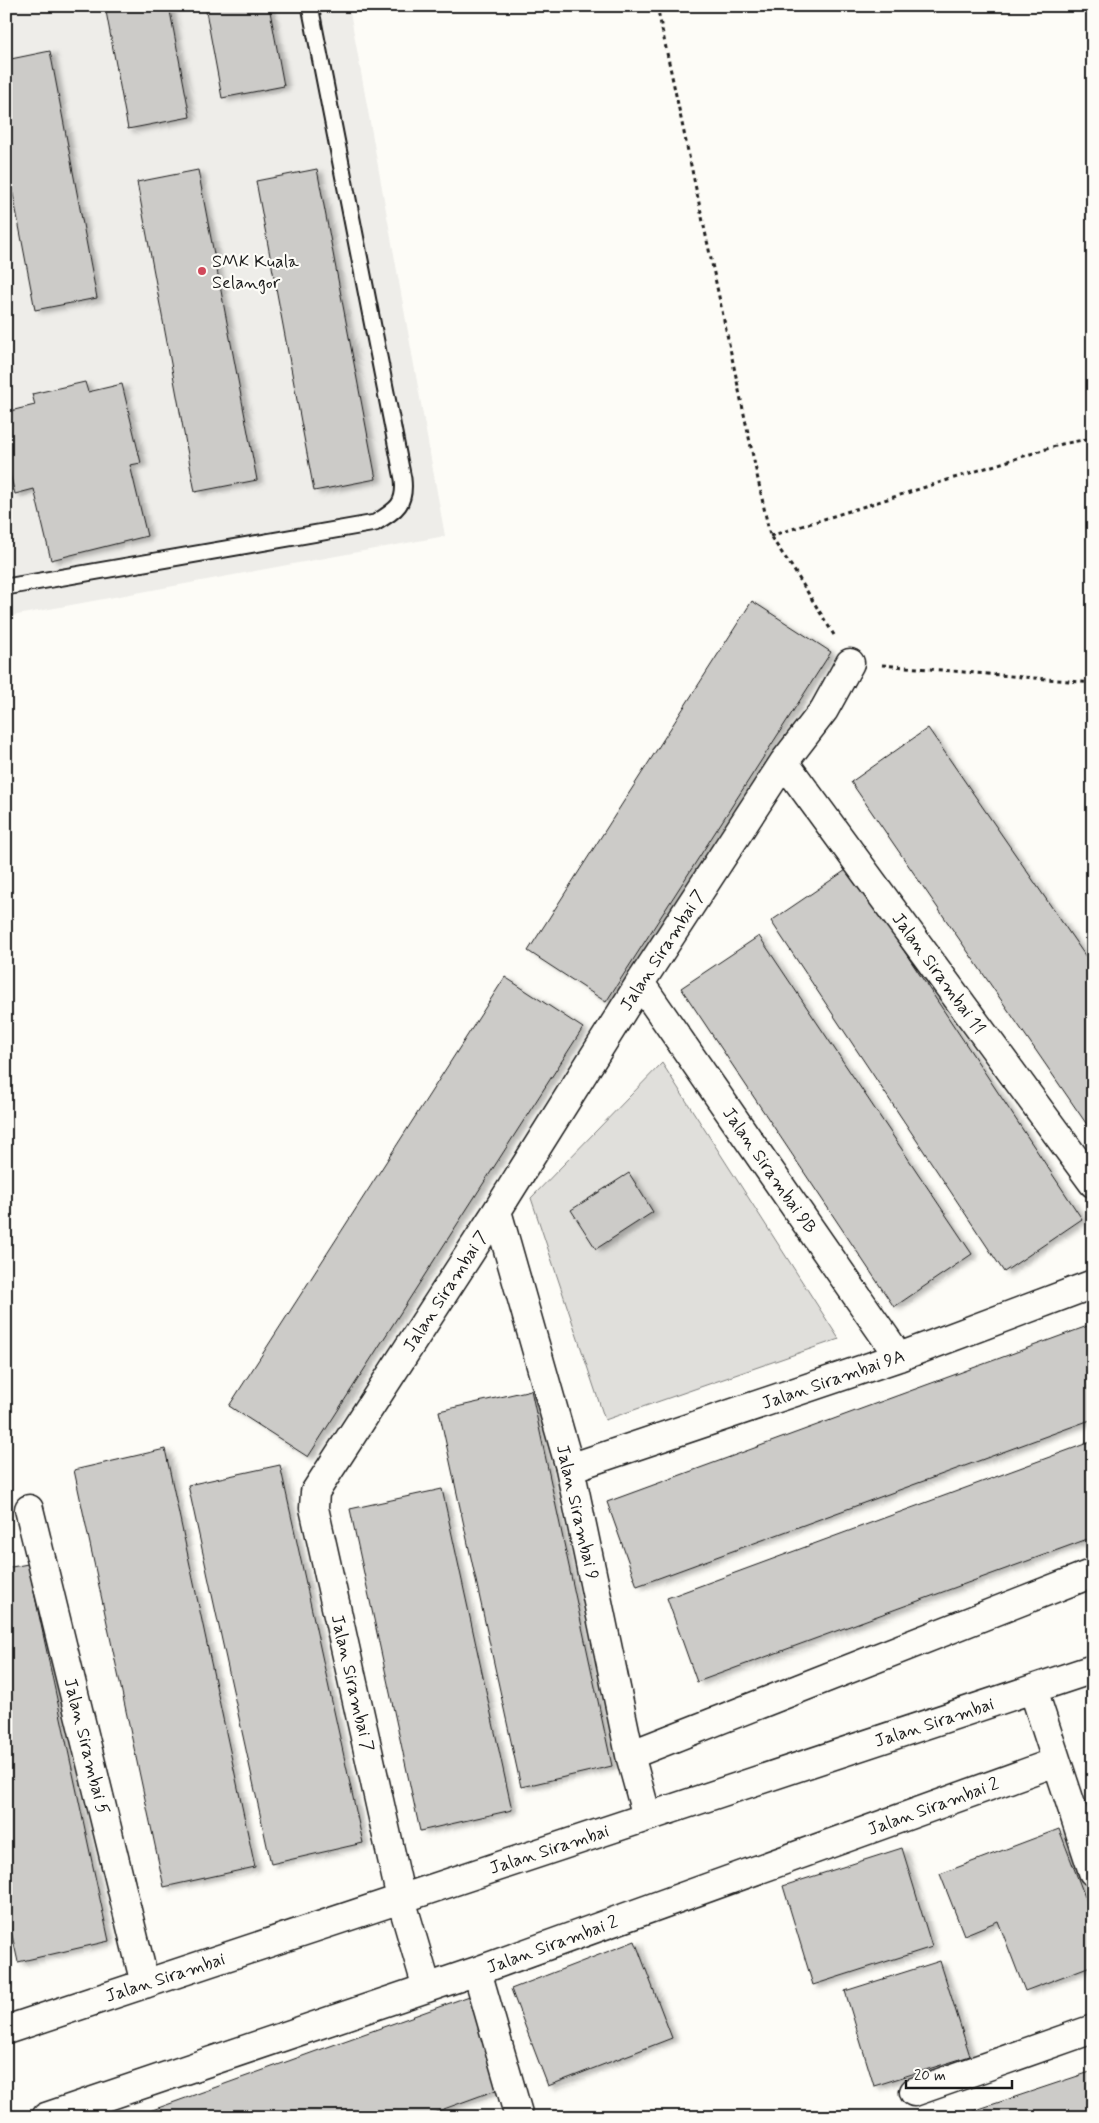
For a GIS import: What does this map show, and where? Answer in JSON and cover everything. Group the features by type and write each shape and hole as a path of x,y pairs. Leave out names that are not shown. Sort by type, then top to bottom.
{"street":[{"name":"Jalan Sirambai 7","path":"426,1988 401,1899 314,1508 315,1492 497,1211 640,983 784,762 824,710 850,662"},
{"name":"Jalan Sirambai 11","path":"784,762 1093,1183"},
{"name":"Jalan Sirambai 9B","path":"640,983 899,1357"},
{"name":"Jalan Sirambai 9","path":"497,1211 570,1468 630,1755 647,1817"},
{"name":"Jalan Sirambai 9A","path":"570,1468 899,1357 1093,1284"},
{"name":"Jalan Sirambai 5","path":"29,1509 145,1984"},
{"path":"630,1755 1093,1574"},
{"name":"Jalan Sirambai","path":"6,2030 1093,1669"},
{"path":"1033,1689 1093,1872"},
{"name":"Jalan Sirambai 2","path":"46,2117 477,1971 1056,1762"},
{"path":"477,1971 519,2117"},
{"path":"914,2092 1093,2029"}],"lane":[{"path":"6,587 375,522 393,512 400,505 404,492 403,479 310,6"}],"path":[{"path":"658,6 770,536 792,567 850,662 1093,683"},
{"path":"770,536 1062,444 1093,438"}],"shaded area":[{"name":"SMK Kuala Selangor","path":"6,6 349,6 445,536 6,617"},
{"path":"662,1063 839,1339 605,1420 531,1198"}],"building":[{"path":"105,6 169,6 190,117 128,129"},
{"path":"205,6 269,6 284,86 222,98"},
{"path":"50,51 97,298 35,310 6,157 6,60"},
{"path":"317,169 376,479 314,491 256,181"},
{"path":"198,170 257,480 195,492 137,182"},
{"path":"85,382 88,392 122,384 141,463 130,465 147,536 51,560 34,489 15,494 6,457 6,412 35,405 32,394"},
{"path":"752,601 831,652 606,1002 528,951"},
{"path":"928,728 1093,967 1093,1126 1090,1129 851,782"},
{"path":"849,868 1082,1219 1004,1272 771,921"},
{"path":"759,936 972,1254 894,1307 681,988"},
{"path":"505,977 583,1028 308,1457 229,1406"},
{"path":"629,1173 653,1212 596,1249 571,1210"},
{"path":"1093,1324 1093,1419 637,1586 607,1502"},
{"path":"531,1390 612,1766 521,1787 439,1411"},
{"path":"1093,1441 1093,1537 697,1682 667,1598"},
{"path":"165,1449 255,1867 164,1887 74,1470"},
{"path":"280,1465 363,1843 271,1864 188,1485"},
{"path":"442,1489 512,1810 420,1831 350,1509"},
{"path":"28,1564 109,1941 18,1962 6,1908 6,1568"},
{"path":"1059,1829 1093,1918 1093,1965 1025,1991 998,1921 964,1935 940,1874"},
{"path":"902,1848 932,1947 813,1985 783,1886"},
{"path":"635,1941 672,2038 548,2086 511,1989"},
{"path":"940,1961 970,2056 874,2086 845,1991"},
{"path":"475,1994 507,2086 422,2117 133,2117"},
{"path":"1093,2071 1093,2117 955,2117"}],"place":[{"name":"SMK Kuala Selangor","path":"202,271"}]}
